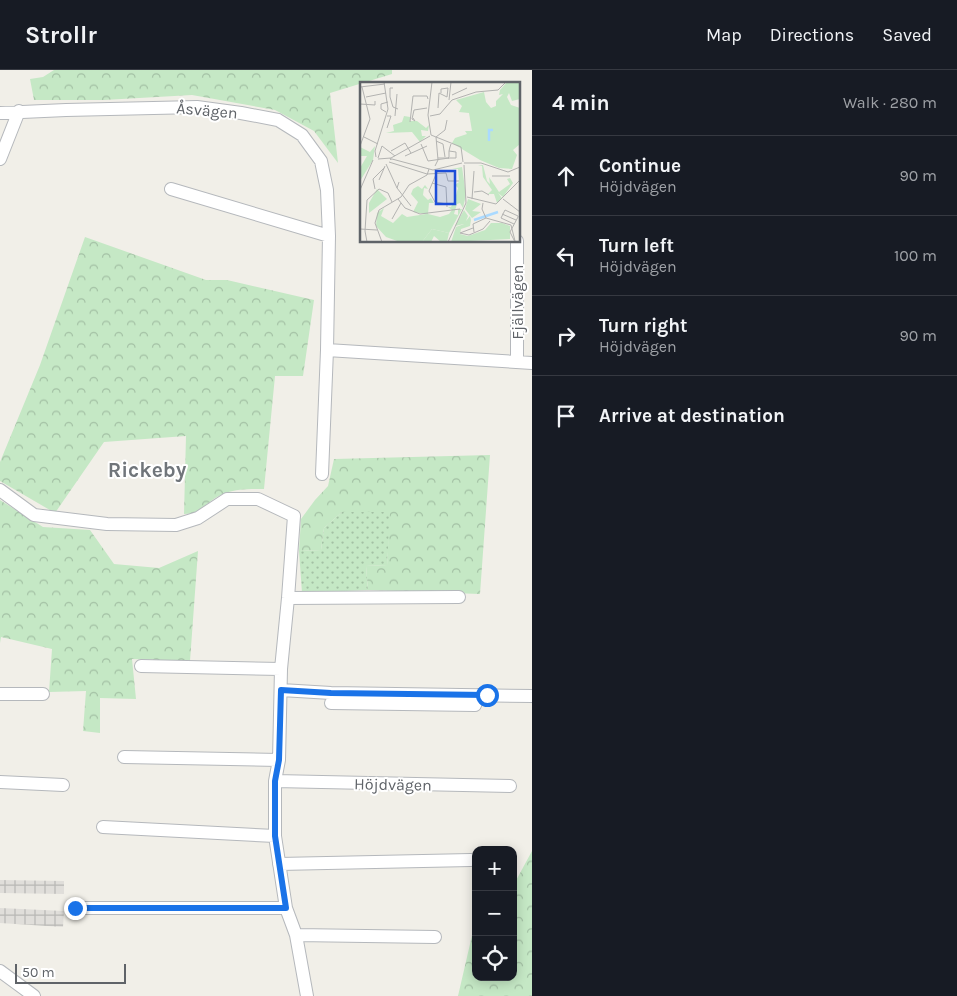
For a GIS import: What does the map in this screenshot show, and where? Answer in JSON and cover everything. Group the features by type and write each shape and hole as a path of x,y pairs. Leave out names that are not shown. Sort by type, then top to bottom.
{"street":[{"name":"Åsvägen","path":"0,113 197,107 241,112 278,120 302,136 321,161 327,190 327,350 322,474"},
{"path":"0,159 19,111"},
{"path":"171,189 328,236"},
{"name":"Fjällvägen","path":"517,242 517,362"},
{"path":"327,350 532,363"},
{"path":"0,490 34,515 107,524 176,526 198,518 227,499 258,499 294,516 281,669 279,760 275,781 275,836 286,908 296,936 307,996 303,996"},
{"path":"288,598 459,597"},
{"path":"140,666 281,669"},
{"path":"281,690 331,693 532,696"},
{"path":"0,694 43,694"},
{"path":"331,703 475,705 479,695"},
{"path":"124,757 279,760"},
{"name":"Höjdvägen","path":"275,781 510,786"},
{"path":"0,782 63,784"},
{"path":"103,827 275,836"},
{"path":"279,864 471,860"},
{"path":"75,908 286,908"},
{"path":"296,936 435,938"},
{"path":"0,971 34,996"}],"shaded area":[{"path":"0,880 64,881 64,894 0,893"},
{"path":"0,908 64,911 63,927 0,923"}],"green space":[{"path":"54,70 392,70 392,74 360,82 360,84 330,93 338,163 314,131 275,110 192,95 104,100 34,100 30,79 43,77"},
{"path":"85,237 206,280 227,280 314,300 303,376 275,376 264,489 228,492 220,495 198,513 184,514 186,436 104,442 55,513 0,481 0,462 40,365"},
{"path":"490,455 480,594 368,590 366,566 387,565 390,512 342,512 324,528 321,550 299,551 301,519 328,486 334,459"},
{"path":"0,500 43,527 90,530 114,564 159,568 198,551 190,661 132,659 136,699 100,698 100,733 83,731 86,691 49,692 52,649 1,637 0,643"},
{"path":"342,512 391,512 387,565 366,566 368,590 302,593 299,551 321,550 324,528"},
{"path":"532,851 532,996 458,996 472,935 472,981 517,981 517,879"}],"district":[{"name":"Rickeby","path":"147,470"}],"route":[{"path":"75,908 286,908 275,836 275,781 279,760 281,690 331,693 487,695"}]}
